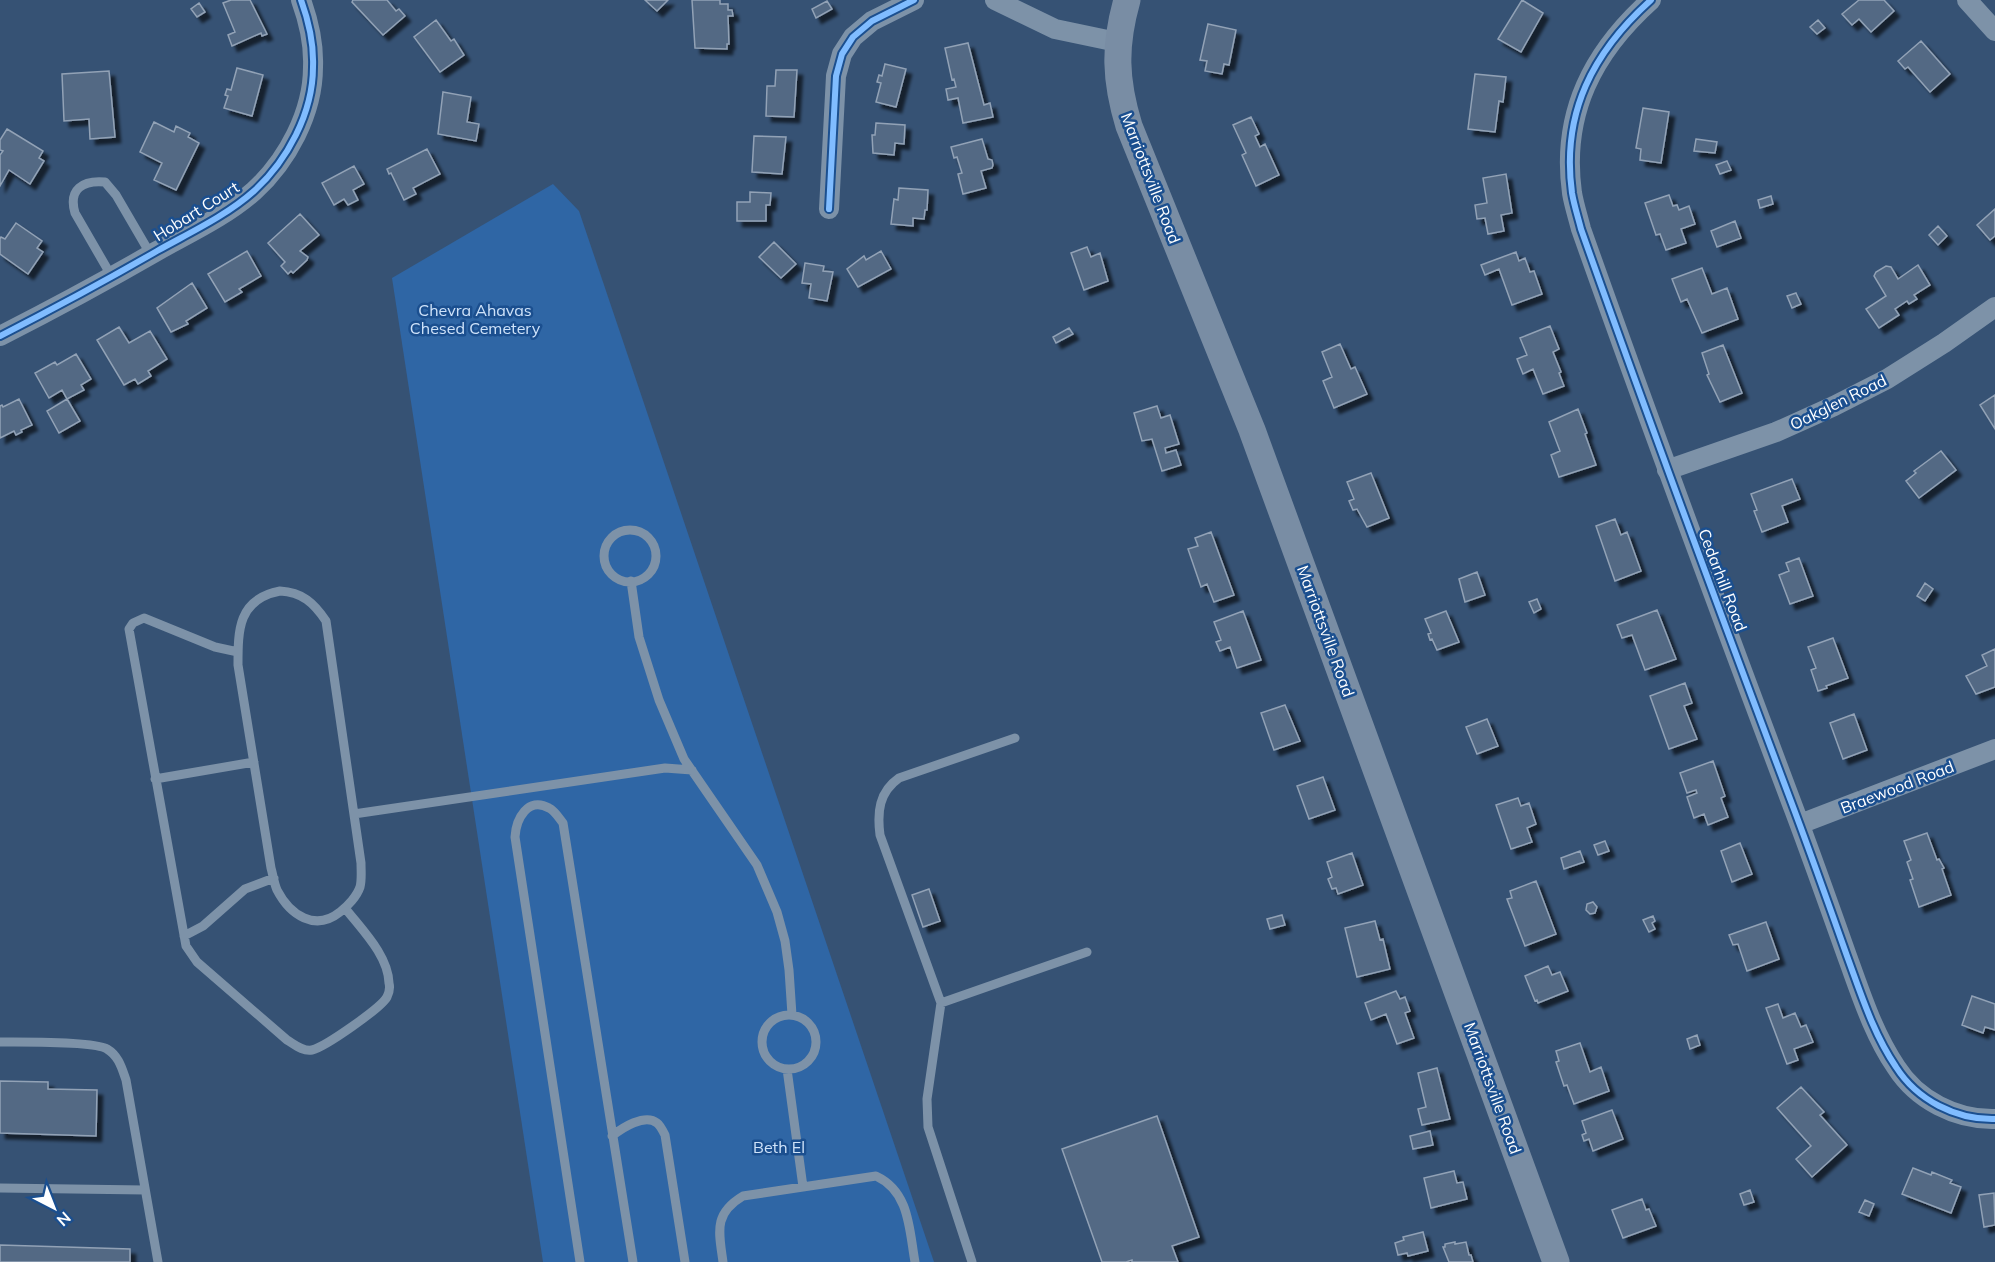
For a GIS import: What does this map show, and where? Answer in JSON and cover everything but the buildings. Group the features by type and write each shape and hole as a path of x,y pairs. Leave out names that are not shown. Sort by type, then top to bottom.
{"main road":[{"name":"Marriottsville Road","path":"1127,0 1117,42 1119,87 1129,126 1256,441 1556,1262"}],"street":[{"name":"Hobart Court","path":"0,336 112,277 227,211 253,192 272,172 286,153 304,113 314,68 309,23 301,0"},
{"path":"829,209 836,76 842,54 853,37 872,21 914,0"},
{"path":"995,0 1055,29 1117,42"},
{"name":"Cedarhill Road","path":"1651,0 1613,38 1583,91 1574,122 1570,156 1572,193 1581,229 1666,470 1800,824 1868,1015 1896,1068 1911,1087 1930,1101 1953,1112 1980,1120 1995,1119"},
{"path":"1967,0 1995,31"},
{"name":"Oakglen Road","path":"1666,470 1776,432 1834,406 1887,379 1995,307"},
{"name":"Braewood Road","path":"1800,824 1995,749"}],"lane":[{"path":"112,277 75,213 72,202 82,185 92,181 105,182 116,195 151,255"},
{"path":"622,530 640,532 648,537 654,546 656,555 650,572 643,578 631,581 617,579 610,573 603,555 610,538 622,530"},
{"path":"631,581 639,637 658,700 684,759 757,865 777,912 784,941 792,1015"},
{"path":"292,591 305,597 318,609 326,621 361,863 360,886 345,908 337,915 320,922 305,919 293,911 284,902 277,888 254,762 238,665 238,652 237,640 242,619 258,598 270,593 292,591"},
{"path":"238,652 215,647 144,618 132,623 128,634 186,946 197,962 287,1040 299,1048 310,1051 320,1047 372,1012 388,995 387,970 381,955 345,908"},
{"path":"972,1262 928,1127 927,1099 941,1004 880,835 878,819 884,793 899,778 1015,738"},
{"path":"155,779 254,762"},
{"path":"354,814 665,768 692,770"},
{"path":"535,787 537,806"},
{"path":"580,1262 515,837 516,823 522,814 531,807 542,805 552,809 563,822 633,1262"},
{"path":"184,936 203,926 245,889 274,878"},
{"path":"941,1004 1087,952"},
{"path":"792,1015 809,1023 816,1042 815,1051 810,1059 794,1069 787,1069 775,1066 768,1060 761,1042 768,1024 775,1018 792,1015"},
{"path":"0,1042 89,1044 105,1047 120,1062 126,1080 158,1262"},
{"path":"787,1069 802,1187"},
{"path":"612,1136 623,1126 650,1120 657,1122 665,1135 685,1262"},
{"path":"723,1262 719,1236 722,1213 730,1204 743,1196 876,1176 888,1182 905,1205 915,1262"},
{"path":"0,1188 145,1190"}],"green space":[{"path":"553,184 579,211 934,1262 543,1262 392,278"}],"cycle path":[{"path":"0,336 207,224 243,200 266,179 296,135 303,119 312,84 312,41 301,0"},
{"path":"829,209 836,76 842,54 853,37 872,21 914,0"},
{"path":"1651,0 1613,41 1598,63 1577,110 1570,164 1572,193 1581,229 1686,521 1874,1027 1896,1067 1905,1079 1926,1098 1952,1112 1995,1119"}],"park label":[{"name":"Chevra Ahavas Chesed Cemetery","path":"475,319"},
{"name":"Beth El","path":"779,1147"}]}
